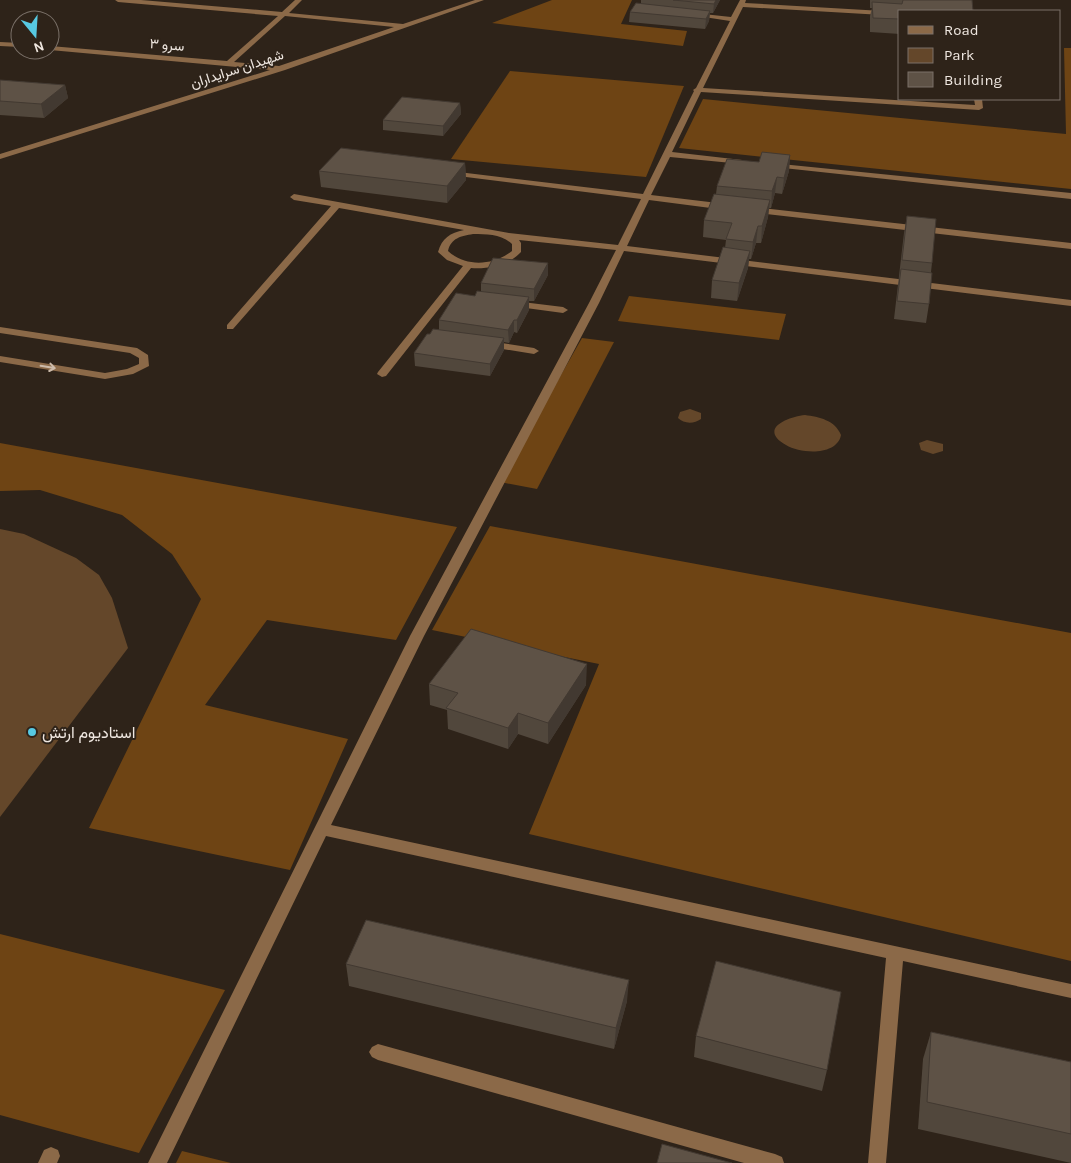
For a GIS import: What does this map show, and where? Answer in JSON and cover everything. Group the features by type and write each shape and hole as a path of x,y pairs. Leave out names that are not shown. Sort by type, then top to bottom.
{"street":[{"path":"118,0 406,27"},
{"path":"229,63 299,0"},
{"name":"شهیدان سرایداران","path":"0,157 282,68 481,0"},
{"path":"156,1163 417,636 594,302 697,90 742,3 898,14"},
{"path":"686,14 734,19"},
{"name":"سرو ۳","path":"60,49 282,68"},
{"path":"697,90 979,108 978,100"},
{"path":"667,154 756,163"},
{"path":"766,164 1071,196"},
{"path":"438,172 735,208"},
{"path":"294,197 508,236 1071,303"},
{"path":"230,327 338,204"},
{"path":"745,210 1071,246"},
{"path":"482,231 463,233 444,243 443,252 446,256 468,264 498,263 512,256 518,248 517,243 508,236"},
{"path":"382,374 419,334 449,296 468,264"},
{"path":"504,302 563,310"},
{"path":"0,359 105,376 129,372 144,366 144,357 133,350 2,332"},
{"path":"479,343 534,351"},
{"path":"322,829 1071,991"},
{"path":"877,1163 895,953"},
{"path":"378,1052 775,1163"}],"green space":[{"path":"690,409 701,413 701,419 689,423 678,418 680,412"},
{"path":"805,415 821,418 835,426 841,435 838,442 826,450 809,451 793,448 778,439 775,429 778,425 790,418"},
{"path":"927,440 943,444 943,451 933,454 921,450 919,443"},
{"name":"استادیوم ارتش","path":"0,529 24,534 76,558 99,575 112,598 128,648 0,817"}],"shaded area":[{"path":"552,0 632,0 621,24 687,31 683,46 492,23"},
{"path":"1064,48 1071,48 1071,189 679,148 703,99 1066,134"},
{"path":"510,71 684,86 646,177 451,159"},
{"path":"629,296 786,314 779,340 618,321"},
{"path":"582,338 614,342 537,489 500,482"},
{"path":"0,443 457,527 396,640 267,620 205,705 348,739 290,870 89,828 201,599 172,554 122,515 40,490 0,491"},
{"path":"490,526 1071,633 1071,961 529,834 599,664 432,630"},
{"path":"0,934 225,990 139,1153 0,1115"},
{"path":"182,1151 231,1163 176,1163"}],"building":[{"path":"673,0 716,0 714,4"},
{"path":"903,0 972,0 973,10 898,10 898,19 873,18 872,2 902,4"},
{"path":"636,3 710,11 706,19 630,12"},
{"path":"0,80 65,85 41,104 0,101"},
{"path":"402,97 460,103 443,126 383,120"},
{"path":"341,148 465,163 447,186 319,171"},
{"path":"762,152 790,155 784,178 777,177 772,191 717,186 727,159 759,162"},
{"path":"714,194 770,200 762,226 758,226 753,242 726,239 732,223 704,220"},
{"path":"907,216 936,219 932,263 902,260"},
{"path":"723,247 750,251 739,283 712,280"},
{"path":"493,258 548,263 534,289 481,283"},
{"path":"901,269 932,273 929,304 897,301"},
{"path":"477,291 529,297 517,320 514,320 508,330 439,320 456,293 475,296"},
{"path":"433,329 504,338 490,364 414,353 427,334 430,334"},
{"path":"471,629 587,664 548,723 518,713 508,728 446,708 458,693 429,684"},
{"path":"366,920 629,980 616,1028 346,964"},
{"path":"716,961 841,992 827,1070 696,1036"},
{"path":"931,1032 1071,1062 1071,1134 927,1102"},
{"path":"662,1144 732,1163 657,1163"}],"place":[{"name":"استادیوم ارتش","path":"32,732"}]}
